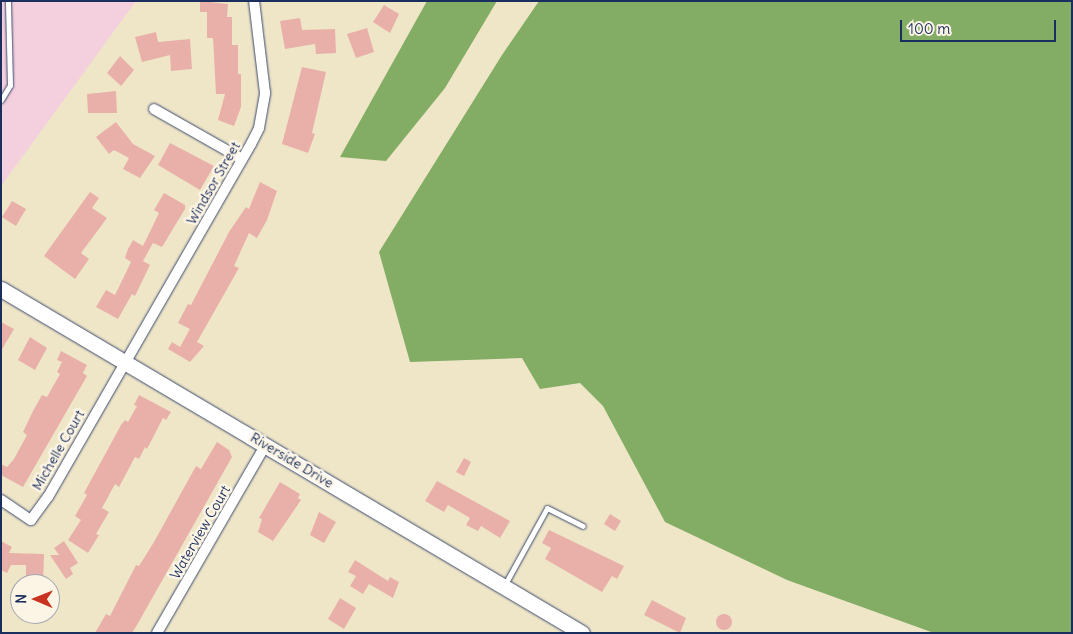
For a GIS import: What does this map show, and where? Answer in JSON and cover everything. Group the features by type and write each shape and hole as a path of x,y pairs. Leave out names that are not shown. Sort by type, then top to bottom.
{"main road":[{"name":"Riverside Drive","path":"1,290 266,444 582,633"}],"street":[{"name":"Windsor Street","path":"125,361 259,128 265,93 254,1"},
{"path":"154,109 242,159"},
{"name":"Michelle Court","path":"1,500 30,520 48,497 125,361"},
{"name":"Waterview Court","path":"158,633 266,444"}],"lane":[{"path":"1,100 10,85 8,1"},
{"path":"504,586 547,508 583,526"}],"shaded area":[{"path":"1,1 136,1 1,186"}],"green space":[{"path":"427,1 497,1 445,88 386,161 340,157"},
{"path":"539,1 1072,1 1072,633 934,633 787,580 665,522 603,406 580,383 540,389 522,358 410,362 379,252 502,55"}],"building":[{"path":"200,1 228,4 227,17 232,17 232,45 238,45 238,74 241,74 241,107 234,126 218,120 225,94 216,94 213,38 207,38 207,12 200,12"},
{"path":"384,5 399,14 390,33 373,22"},
{"path":"300,18 302,30 335,29 336,53 316,54 315,44 285,49 280,21"},
{"path":"367,28 374,52 356,58 347,34"},
{"path":"156,32 158,42 190,39 192,69 171,71 170,55 142,62 135,37"},
{"path":"120,56 134,70 121,86 107,73"},
{"path":"302,67 326,72 312,133 315,134 308,153 282,144"},
{"path":"116,91 117,113 88,113 87,94"},
{"path":"116,122 133,144 155,156 140,178 123,169 129,158 114,150 109,154 96,137"},
{"path":"170,143 214,166 200,190 158,165"},
{"path":"260,182 277,191 267,220 257,238 249,233 234,266 239,268 197,342 204,346 190,362 168,349 172,342 180,347 190,329 178,323 188,304 191,305 229,232 246,207 249,209"},
{"path":"90,192 99,198 92,208 107,218 81,253 89,259 75,279 44,256"},
{"path":"164,193 185,205 185,209 162,247 153,243 143,261 150,265 135,296 132,294 118,319 96,307 106,290 115,295 131,262 125,258 128,249 133,240 143,246 159,213 154,210"},
{"path":"12,201 26,209 16,226 2,217"},
{"path":"1,322 14,329 1,351"},
{"path":"30,337 47,348 35,370 18,360"},
{"path":"61,351 87,365 83,373 87,376 23,487 1,475 1,464 7,467 14,459 27,435 23,432 33,411 42,395 47,397 60,374 57,372 62,362 57,360"},
{"path":"139,395 171,412 166,420 163,418 147,449 145,447 139,459 135,457 119,487 115,484 102,508 109,512 96,534 99,535 88,553 68,540 81,520 75,516 87,495 84,493 121,425 125,420 128,422 137,406 134,405"},
{"path":"217,442 229,450 232,457 132,633 95,633 106,614 110,616 136,565 139,566 154,542 196,466 201,469"},
{"path":"464,458 471,462 464,476 456,472"},
{"path":"437,481 510,521 500,538 481,526 478,531 466,525 470,518 448,505 444,512 425,501"},
{"path":"280,482 300,494 298,498 301,500 273,541 258,532 262,519 259,518"},
{"path":"319,512 336,522 324,543 310,535"},
{"path":"610,514 621,521 615,531 604,524"},
{"path":"549,530 624,566 617,579 612,576 602,592 545,559 551,548 542,543"},
{"path":"1,541 12,547 9,553 44,554 43,574 26,574 26,565 11,565 7,573 1,570"},
{"path":"64,541 78,563 70,568 73,574 66,579 50,555 59,555 54,548"},
{"path":"355,560 388,581 390,577 399,582 393,598 369,584 363,594 350,586 356,576 348,572"},
{"path":"340,598 356,608 344,629 328,619"},
{"path":"652,600 686,618 680,633 644,615"},
{"path":"724,614 732,622 724,630 716,622"}]}
